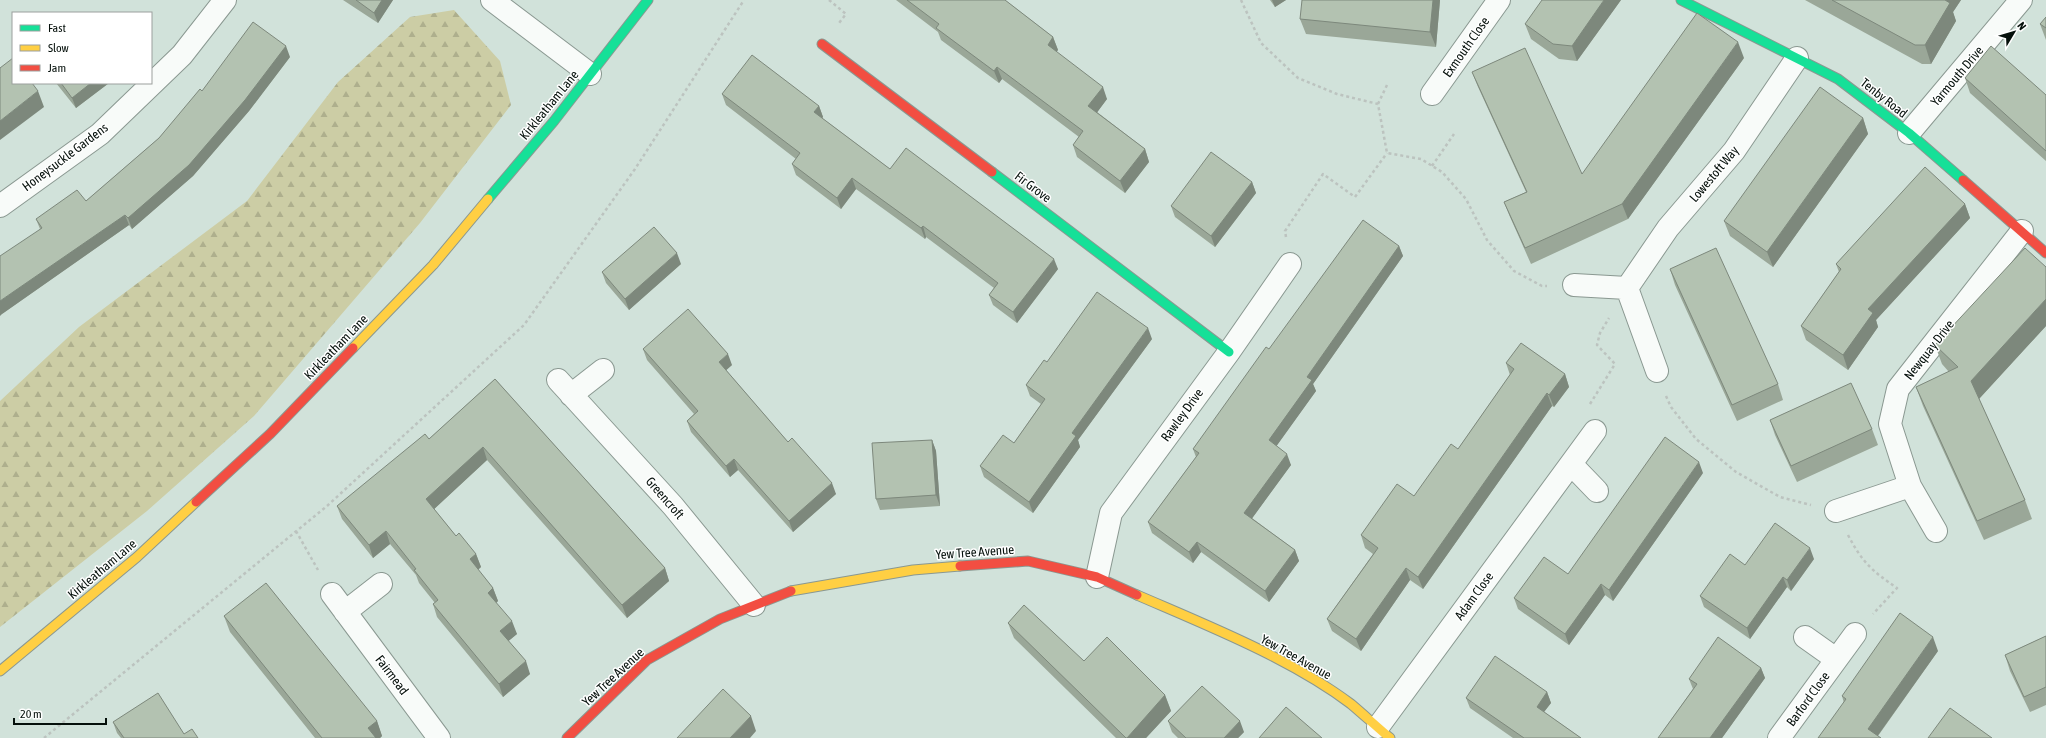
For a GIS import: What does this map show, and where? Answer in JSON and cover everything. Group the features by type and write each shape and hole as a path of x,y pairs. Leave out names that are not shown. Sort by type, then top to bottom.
{"street":[{"path":"492,0 590,74"},
{"name":"Kirkleatham Lane","path":"0,671 137,557 270,434 433,265 554,121 648,0"},
{"name":"Exmouth Close","path":"1432,94 1499,0"},
{"name":"Tenby Road","path":"1681,0 1838,79 1909,133 2046,253"},
{"name":"Yarmouth Drive","path":"1909,133 2021,0"},
{"name":"Honeysuckle Gardens","path":"0,206 100,134 182,56 222,1"},
{"name":"Fir Grove","path":"822,44 1229,352"},
{"name":"Lowestoft Way","path":"1628,288 1668,228 1734,151 1797,58"},
{"name":"Newquay Drive","path":"1936,531 1910,486 1890,424 1898,389 2022,231"},
{"name":"Rawley Drive","path":"1097,577 1111,513 1229,352 1290,264"},
{"path":"1574,285 1628,288 1657,371"},
{"name":"Greencroft","path":"603,370 565,387 673,506 754,605"},
{"name":"Adam Close","path":"1384,733 1570,464 1595,431"},
{"path":"1570,464 1597,491"},
{"path":"1836,511 1910,486"},
{"name":"Yew Tree Avenue","path":"567,738 647,660 720,619 795,589 913,570 1028,561 1097,577 1226,634 1302,673 1350,704 1384,733"},
{"path":"345,612 381,584"},
{"name":"Fairmead","path":"332,594 439,738"},
{"name":"Barford Close","path":"1779,738 1855,634"},
{"name":"Barford Close","path":"1804,637 1836,659"}],"path":[{"path":"44,738 327,506 524,325 635,170 744,0"},
{"path":"1241,0 1261,43 1298,78 1337,94 1378,104"},
{"path":"1290,264 1285,231 1323,174 1355,198 1387,153 1378,104 1387,85"},
{"path":"1432,166 1454,134"},
{"path":"1387,153 1421,159 1442,172 1466,199 1487,240 1514,271 1542,286 1574,285"},
{"path":"1595,431 1581,418 1616,364 1597,345 1600,333 1628,288"},
{"path":"1657,371 1671,407 1696,439 1736,472 1780,497 1836,511 1858,554 1873,572 1897,588 1855,634"},
{"path":"296,531 332,594"}],"green space":[{"path":"454,10 500,61 511,105 420,223 254,416 147,511 0,627 0,401 79,327 247,201 338,82 410,17"}],"building":[{"path":"356,0 382,0 374,13"},
{"path":"907,0 1005,0 1053,37 1048,45 1103,87 1088,106 1145,149 1120,181 1073,145 1083,131 997,67 994,71 936,28 939,24"},
{"path":"1302,0 1433,0 1430,32 1300,19"},
{"path":"1542,0 1604,0 1572,46 1553,44 1525,24"},
{"path":"1832,0 1945,0 1950,3 1925,45 1915,45"},
{"path":"1697,13 1738,42 1622,204 1525,248 1504,202 1527,192 1472,72 1525,48 1582,174"},
{"path":"2046,17 2046,28 2040,24"},
{"path":"253,22 286,46 245,100 189,165 128,218 125,215 0,301 0,256 42,228 36,219 77,190 86,201 159,138 200,89 202,91"},
{"path":"1991,46 2046,95 2046,151 1965,78"},
{"path":"752,55 819,106 814,112 890,169 906,148 1054,259 1013,312 989,295 998,283 923,226 921,228 852,178 837,198 792,164 800,153 722,94"},
{"path":"12,59 12,84 33,84 38,91 0,121 0,68"},
{"path":"62,84 90,84 72,98"},
{"path":"1820,87 1863,118 1767,252 1724,221"},
{"path":"1211,152 1252,182 1211,236 1171,206"},
{"path":"1925,167 1965,204 1868,309 1873,313 1843,355 1801,326 1841,269 1836,264"},
{"path":"1363,220 1399,246 1307,377 1312,380 1269,440 1287,454 1244,513 1295,550 1265,591 1197,542 1189,552 1148,522 1199,453 1193,449 1266,347 1269,349"},
{"path":"654,227 677,253 625,299 602,272"},
{"path":"1716,248 1778,384 1732,405 1670,269"},
{"path":"2025,248 2046,267 2046,299 1971,381 2025,500 1977,521 1916,387 1958,367 1935,345"},
{"path":"1097,292 1148,328 1072,433 1076,436 1029,502 980,466 1003,435 1014,443 1045,399 1026,385 1044,360 1047,362"},
{"path":"688,309 728,354 719,362 788,442 792,438 832,483 789,521 734,459 726,466 687,421 698,411 643,349"},
{"path":"1521,343 1565,374 1549,395 1547,393 1418,577 1406,568 1356,639 1327,619 1378,548 1361,535 1397,484 1414,496 1451,444 1458,449 1514,369 1506,363"},
{"path":"495,379 665,568 622,605 483,447 426,499 456,536 459,533 476,554 470,559 493,588 488,593 512,621 500,631 526,661 499,684 433,604 438,600 386,531 369,545 337,506 425,434 429,439"},
{"path":"1851,383 1872,429 1791,466 1770,420"},
{"path":"1665,437 1699,462 1609,590 1601,584 1565,634 1514,598 1544,557 1568,574"},
{"path":"932,440 936,495 876,499 872,443"},
{"path":"1775,523 1810,548 1787,580 1783,577 1747,628 1700,596 1730,554 1745,565"},
{"path":"266,583 377,721 368,728 376,738 322,738 224,616"},
{"path":"1024,605 1084,661 1107,637 1165,695 1127,738 1008,623"},
{"path":"1900,613 1933,637 1868,729 1881,738 1818,738 1846,699 1842,696"},
{"path":"2046,636 2046,687 2024,697 2005,655"},
{"path":"1718,637 1761,668 1710,738 1658,738 1697,684 1689,679"},
{"path":"1495,656 1547,692 1537,707 1581,738 1524,738 1466,698"},
{"path":"1202,686 1240,721 1224,738 1186,738 1168,721"},
{"path":"723,689 751,716 730,738 677,738"},
{"path":"158,693 184,734 192,729 198,738 124,738 113,722"},
{"path":"1286,707 1322,738 1259,738"},
{"path":"1950,708 1992,738 1928,738"}],"traffic: fast":[{"path":"488,199 554,121 648,0"},
{"path":"1681,0 1838,79 1909,133 1963,180"},
{"path":"992,172 1229,352"}],"traffic: slow":[{"path":"353,348 433,265 488,199"},
{"path":"0,671 137,557 196,502"},
{"path":"791,591 913,570 960,566"},
{"path":"1137,595 1275,657 1302,672 1351,704 1390,738"}],"traffic: jam":[{"path":"822,44 992,172"},
{"path":"1963,180 2046,253"},
{"path":"196,502 270,434 353,348"},
{"path":"960,566 1028,561 1097,577 1137,595"},
{"path":"567,738 647,660 720,619 791,591"}]}
